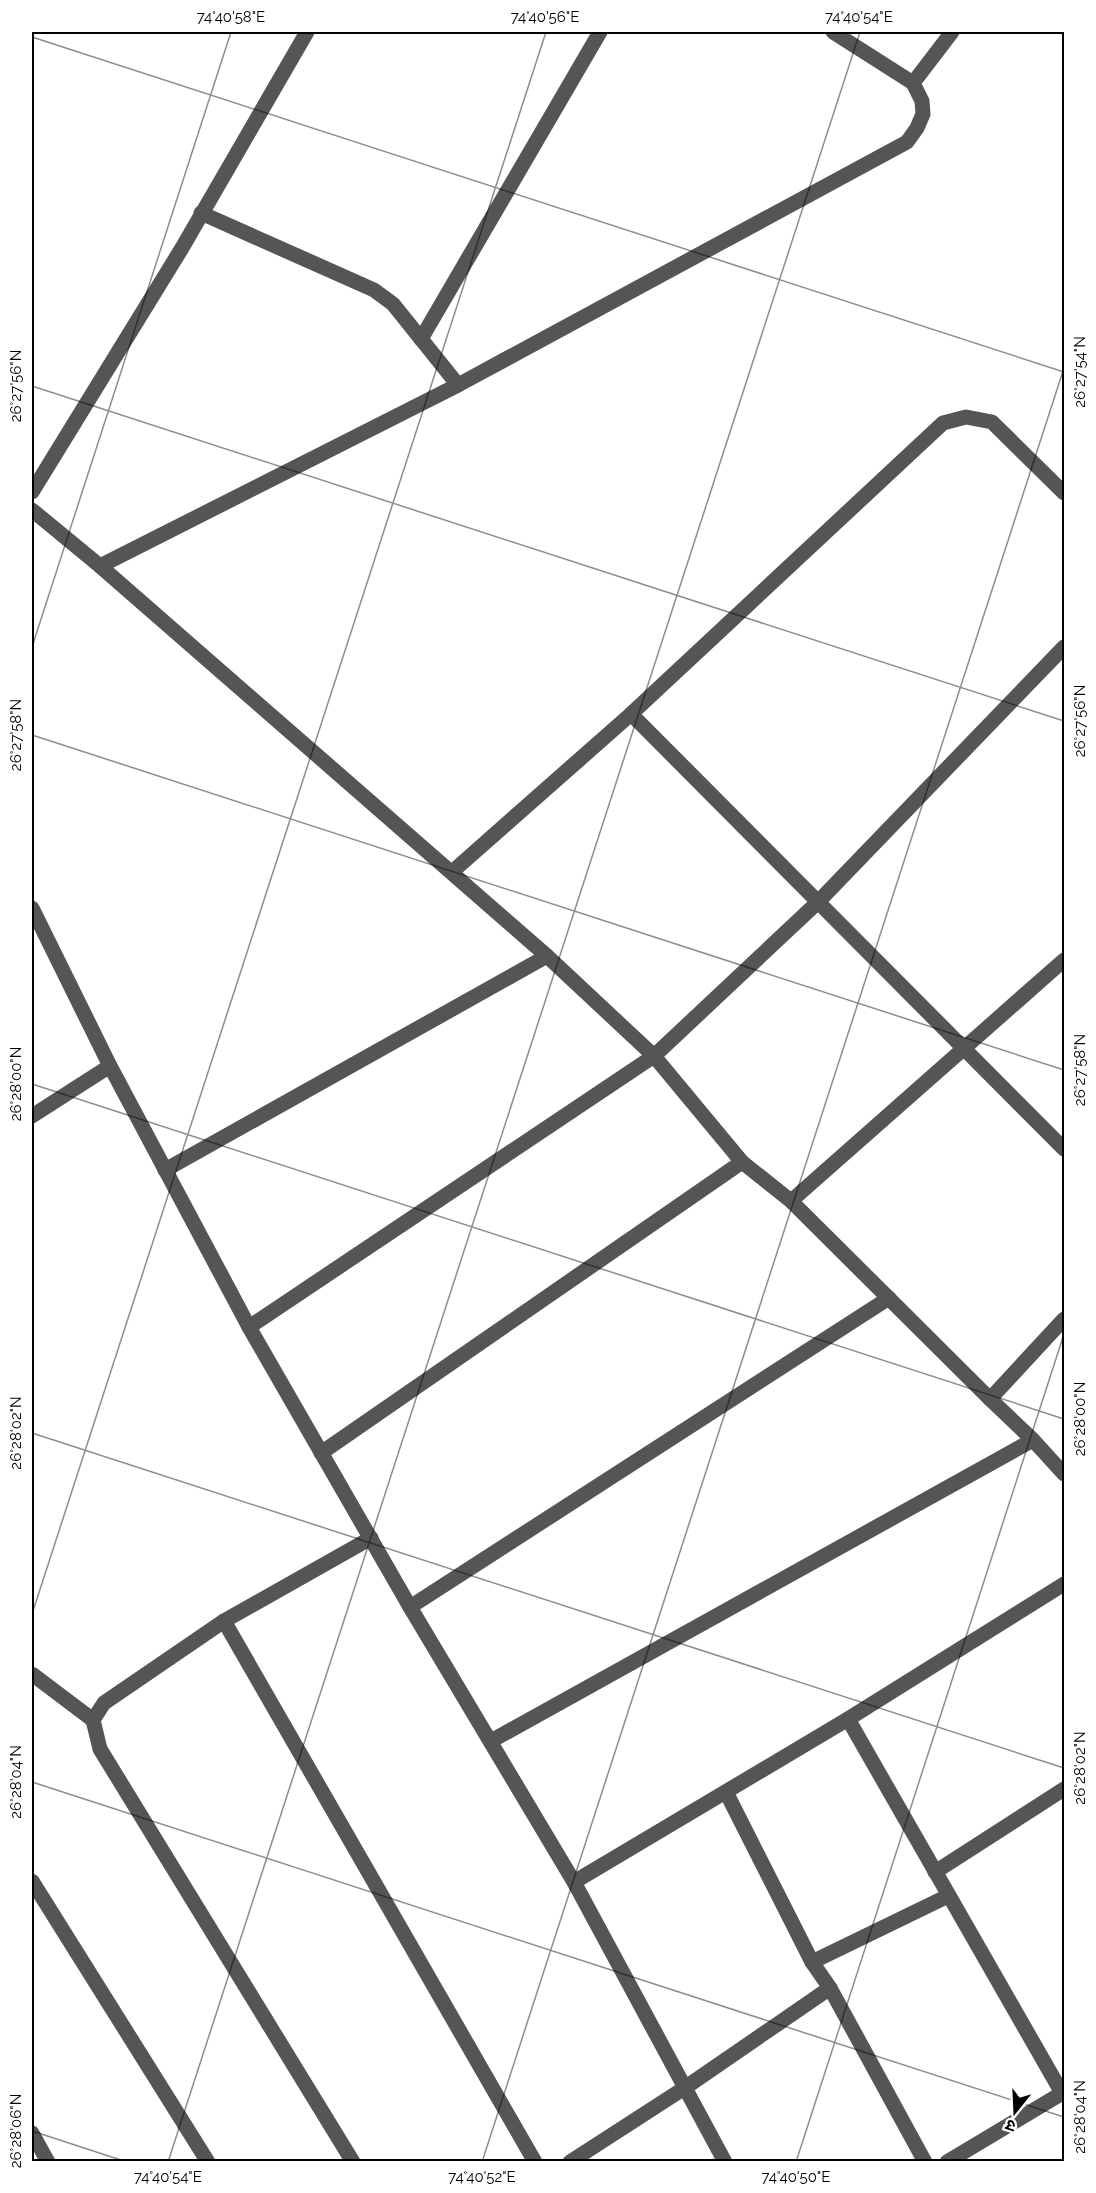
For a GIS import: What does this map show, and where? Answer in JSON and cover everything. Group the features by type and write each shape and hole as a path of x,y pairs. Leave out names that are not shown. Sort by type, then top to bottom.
{"street":[{"path":"32,492 201,213 307,32"},
{"path":"421,339 600,32"},
{"path":"100,566 458,385 907,142 923,114 922,101 914,83 833,32"},
{"path":"914,83 952,32"},
{"path":"201,213 374,290 393,304 458,385"},
{"path":"452,872 632,714 943,423 966,417 992,422 1065,493"},
{"path":"32,510 100,566 547,956 654,1056 742,1162 791,1201 1034,1440 1065,1474"},
{"path":"249,1327 654,1056 818,902 1065,648"},
{"path":"632,714 1065,1149"},
{"path":"32,908 110,1066 249,1327 410,1606 574,1882 726,2162"},
{"path":"165,1170 547,956"},
{"path":"791,1201 1065,960"},
{"path":"32,1116 110,1066"},
{"path":"321,1453 742,1162"},
{"path":"410,1606 890,1298"},
{"path":"990,1399 1065,1319"},
{"path":"491,1741 1034,1440"},
{"path":"93,1720 104,1703 224,1621 371,1538"},
{"path":"574,1882 848,1719 1065,1584"},
{"path":"224,1621 534,2162"},
{"path":"32,1674 93,1720 99,1749 353,2162"},
{"path":"848,1719 948,1896 1064,2093 947,2162"},
{"path":"935,1872 1065,1789"},
{"path":"726,1792 812,1962 830,1988 925,2162"},
{"path":"32,1881 208,2162"},
{"path":"812,1962 948,1896"},
{"path":"570,2162 686,2087 830,1988"},
{"path":"34,2143 48,2162"}]}
